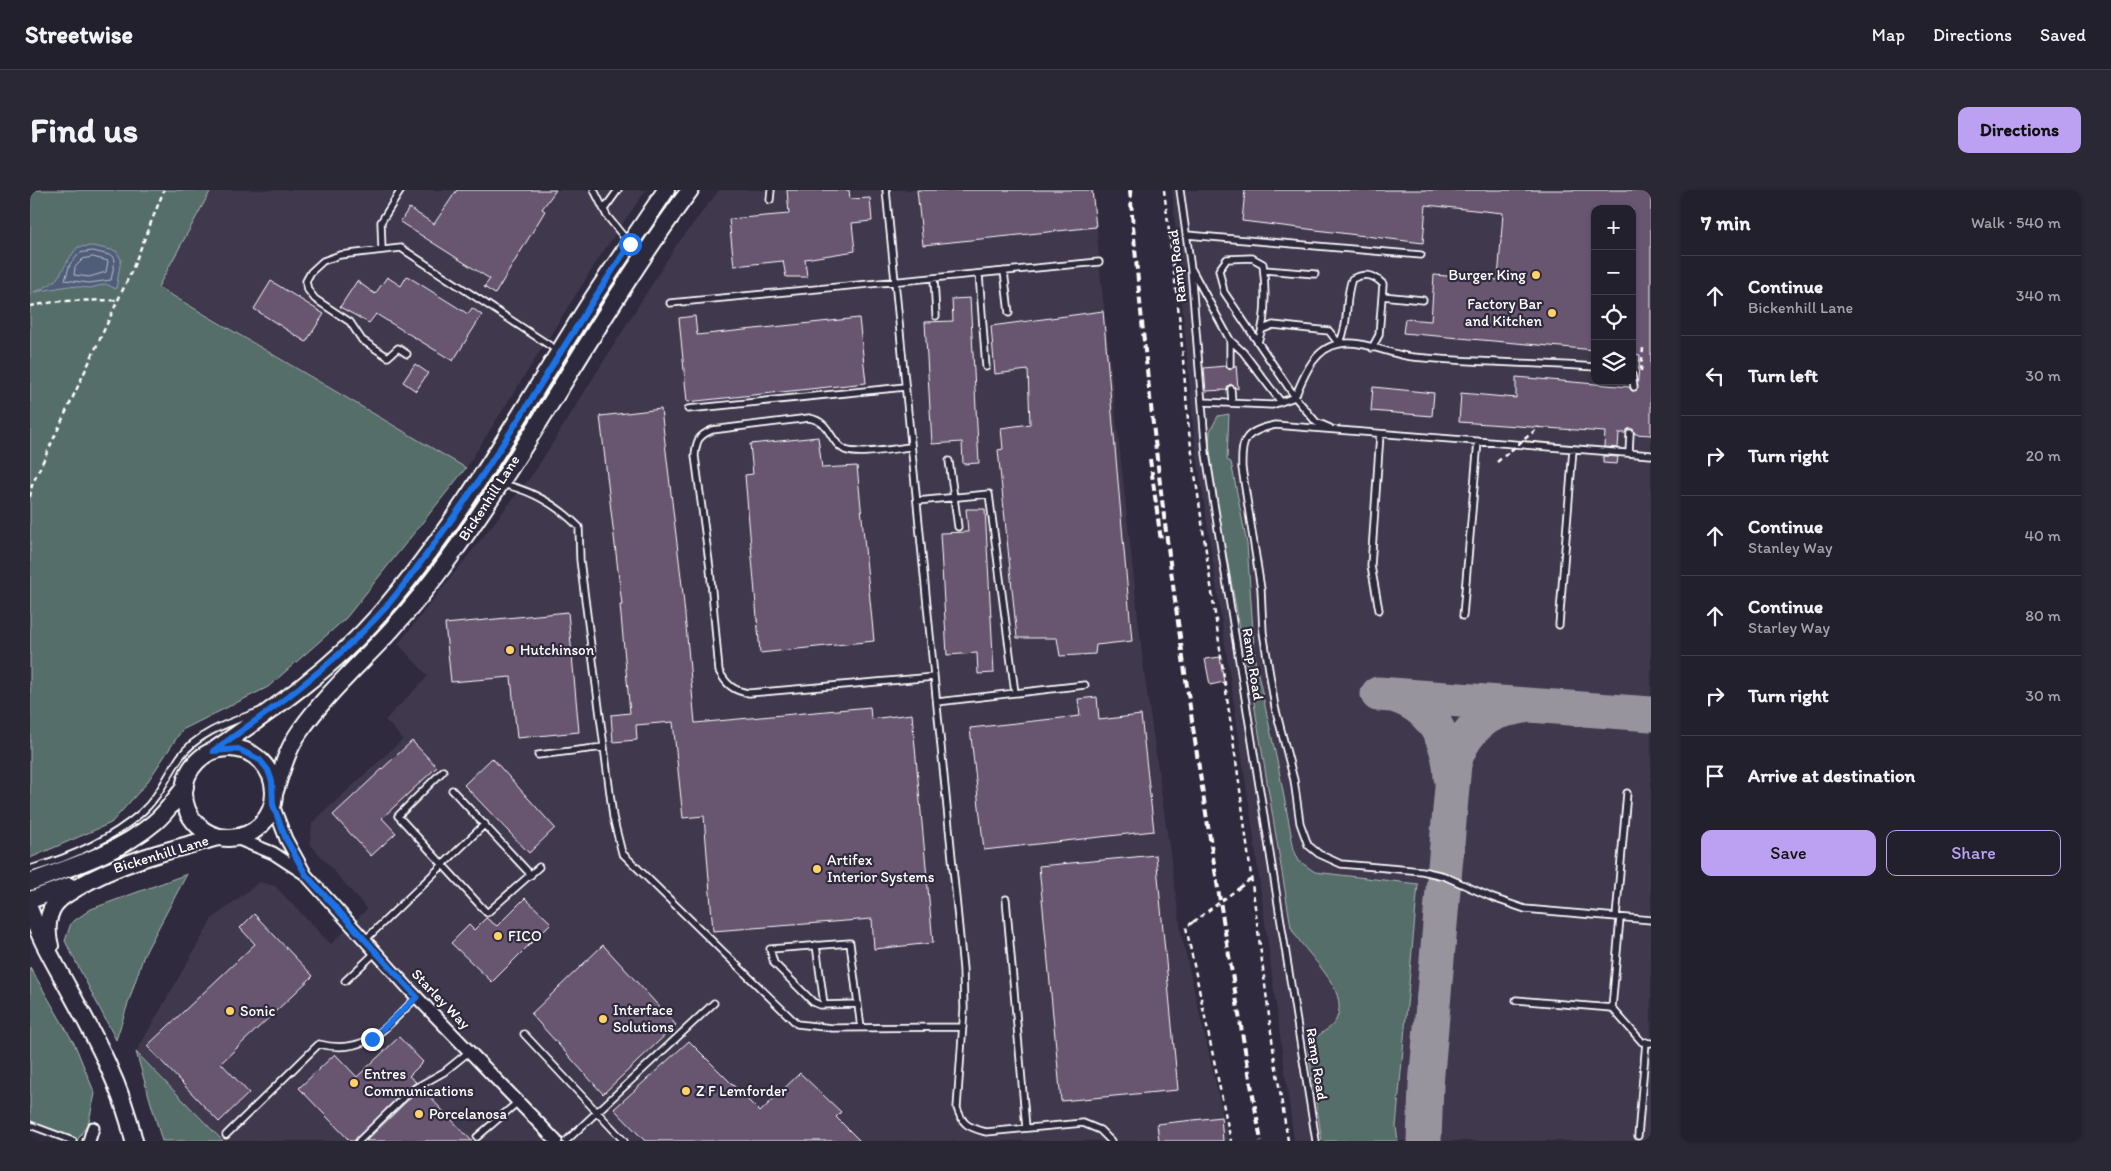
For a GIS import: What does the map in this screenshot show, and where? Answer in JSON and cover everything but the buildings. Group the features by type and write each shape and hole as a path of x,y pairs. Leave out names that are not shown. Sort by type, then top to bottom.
{"main road":[{"name":"Bickenhill Lane","path":"213,751 283,702 328,665 378,616 418,567 475,488 560,352 666,190"},
{"name":"Bickenhill Lane","path":"273,799 300,731 330,695 393,628 450,557 499,484 603,317 662,228 690,190"},
{"path":"238,749 260,760 268,770 273,799 267,817 259,827 248,834 236,838 218,837 206,832 192,818 185,800 184,787 194,765 213,751 238,749"},
{"name":"Bickenhill Lane","path":"31,875 78,864 142,832 156,821 184,787"},
{"name":"Bickenhill Lane","path":"55,964 47,936 51,912 58,900 104,872 141,858 218,837"},
{"path":"30,900 104,872"},
{"name":"Bickenhill Lane","path":"30,910 55,964 107,1064 120,1095 134,1141"},
{"name":"Bickenhill Lane","path":"30,933 55,964"}],"street":[{"path":"273,799 286,839 306,875"},
{"path":"236,838 273,853 306,875"},
{"name":"Starley Way","path":"306,875 417,997 556,1141"},
{"path":"89,1141 93,1128"}],"lane":[{"path":"382,250 381,222 401,190"},
{"path":"594,190 605,208 607,216 630,244"},
{"path":"605,208 618,190"},
{"path":"770,200 771,190"},
{"path":"886,190 963,969 963,1027 958,1108 962,1121 972,1128 986,1132 1083,1123 1100,1130 1111,1141"},
{"name":"Ramp Road","path":"1180,190 1188,235 1206,454 1316,1141"},
{"path":"1188,235 1421,255"},
{"path":"407,354 398,348 388,357 362,340 350,322 315,299 308,290 306,281 308,276 323,261 340,256 401,248 560,352"},
{"path":"1258,342 1263,329 1266,283 1263,264 1252,258 1227,259 1219,270 1224,292 1295,397 1316,422 1333,430"},
{"path":"670,303 1099,262"},
{"path":"1191,269 1230,340 1243,352 1281,402"},
{"path":"1264,270 1316,274"},
{"path":"1004,271 1009,313"},
{"path":"979,274 986,367"},
{"path":"1339,344 1346,330 1349,286 1352,279 1362,274 1375,276 1383,284 1379,336 1372,348"},
{"path":"934,278 936,316"},
{"path":"1382,296 1423,300"},
{"path":"1263,329 1273,325 1329,332 1339,344"},
{"path":"1230,340 1230,365"},
{"path":"1203,402 1272,405 1295,397 1310,364 1323,350 1339,344 1358,344 1411,357 1506,364 1528,362 1591,367"},
{"path":"688,409 905,387"},
{"path":"1231,389 1232,403"},
{"path":"911,447 855,452 845,450 838,444 825,425 818,420 809,418 712,430 701,435 696,442 695,456 710,569 719,671 724,682 740,692 749,693 934,677"},
{"path":"1651,455 1275,425 1254,430 1245,440 1241,451 1261,589 1263,632 1275,707 1294,780 1300,823 1308,845 1319,854 1341,864 1422,871 1444,876 1492,898 1525,909 1651,920"},
{"path":"1628,453 1630,433"},
{"path":"1379,610 1371,566 1380,434"},
{"path":"1463,616 1478,441"},
{"path":"1559,625 1573,449"},
{"path":"949,461 958,527"},
{"path":"499,484 522,488 565,513 580,526 580,560 604,747 613,817 622,853 797,1024 832,1028 963,1027"},
{"path":"917,501 989,494 1015,693"},
{"path":"937,702 1085,686"},
{"path":"31,875 83,850 120,829 142,812 158,795 180,756 207,734 283,702"},
{"path":"538,755 604,747"},
{"path":"443,771 398,816 487,913 539,867"},
{"path":"452,790 531,874"},
{"path":"1612,1008 1627,793"},
{"path":"365,940 484,824"},
{"path":"1006,899 1026,1128"},
{"path":"858,1004 824,1004 813,1002 774,963 770,949 850,943 858,1004 861,1028"},
{"path":"816,945 824,1004"},
{"path":"345,981 376,952"},
{"path":"226,1135 319,1044 343,1049 368,1041 417,997"},
{"path":"1516,1000 1612,1008 1642,1042 1648,1043 1638,1136"},
{"path":"566,1141 714,1004"},
{"path":"524,1034 624,1141"},
{"path":"358,1141 403,1098 417,1087 444,1072 470,1051"},
{"path":"477,1138 519,1101"},
{"path":"30,1125 73,1141"}],"path":[{"path":"30,497 32,485 118,300 163,198 164,190"},
{"path":"1164,190 1180,323 1189,432 1252,878 1274,1056 1288,1141"},
{"path":"30,306 61,301 118,300"},
{"path":"1641,373 1643,348"},
{"path":"1497,462 1539,427"},
{"path":"1232,1141 1186,927 1252,878"}],"shaded area":[{"path":"210,190 646,190 603,252 466,468 157,285"},
{"path":"719,190 1094,190 1100,270 1144,670 1182,937 1229,1141 220,1141 136,1052 212,919 259,882 275,886 331,944 367,909 310,844 312,823 403,739 385,720 428,676 398,644 535,471 675,247"},
{"path":"1172,190 1651,190 1651,1141 1294,1141 1252,825 1194,436"}],"green space":[{"path":"30,190 211,190 158,287 466,468 346,618 268,687 182,730 146,784 111,823 30,858"},
{"path":"1229,414 1227,460 1231,462 1247,544 1255,660 1294,850 1299,861 1315,872 1418,884 1396,1127 1398,1141 1322,1141 1308,1051 1314,1040 1330,1028 1336,1020 1339,1008 1332,984 1291,927 1254,703 1220,522 1209,446 1210,431 1218,416"},
{"path":"187,874 144,955 116,1040 65,941 71,923 91,909"},
{"path":"30,967 75,1045 95,1094 89,1121 77,1141 30,1125"},
{"path":"136,1052 223,1141 162,1141"}],"water":[{"path":"93,246 116,251 121,259 116,289 106,284 90,288 69,286 34,292 51,284 56,279 78,247"}],"taxiway":[{"path":"1378,694 1651,714"},
{"path":"1396,696 1420,708 1437,728 1447,751 1451,777"},
{"path":"1424,1141 1426,1085 1454,764 1461,746 1479,723 1495,713 1528,705"}],"railway":[{"path":"1130,190 1154,429 1184,667 1240,1023 1261,1141"},
{"path":"1150,459 1161,541"}],"place":[{"name":"Burger King","path":"1536,275"},
{"name":"Factory Bar and Kitchen","path":"1552,313"},
{"name":"Hutchinson","path":"510,650"},
{"name":"Artifex Interior Systems","path":"817,869"},
{"name":"FICO","path":"498,936"},
{"name":"Sonic","path":"230,1011"},
{"name":"Interface Solutions","path":"603,1019"},
{"name":"Entres Communications","path":"354,1083"},
{"name":"Z F Lemforder","path":"686,1091"},
{"name":"Porcelanosa","path":"419,1114"}],"route":[{"path":"372,1039 417,997 306,875 286,839 273,805 272,781 268,770 260,760 250,753 238,749 225,748 213,751 283,702 328,665 378,616 418,567 475,488 584,312 630,244"}]}
